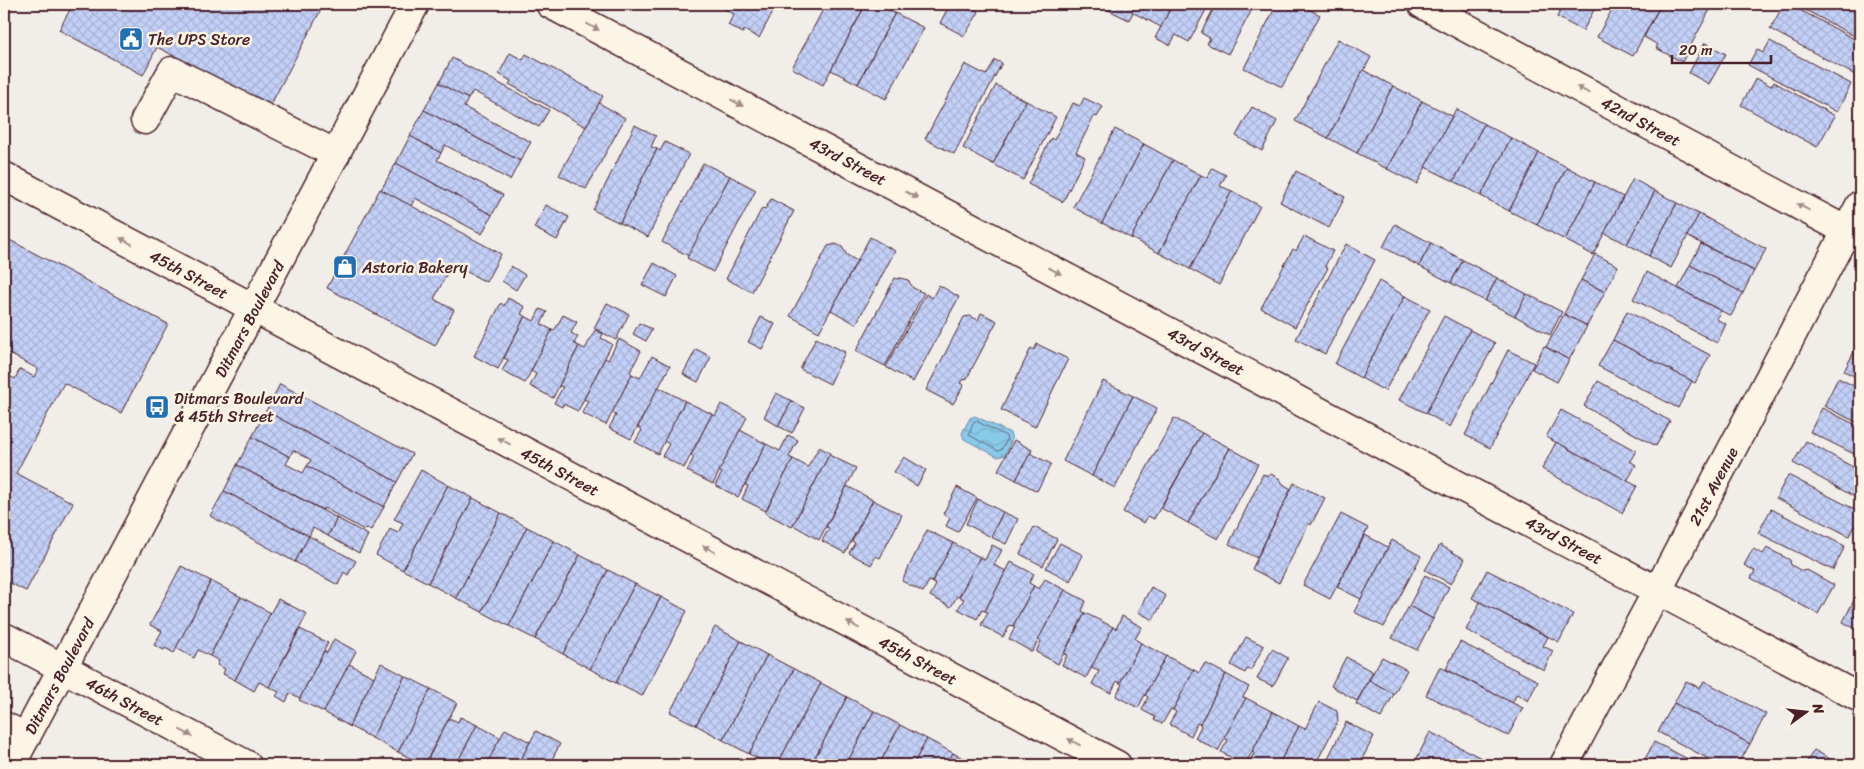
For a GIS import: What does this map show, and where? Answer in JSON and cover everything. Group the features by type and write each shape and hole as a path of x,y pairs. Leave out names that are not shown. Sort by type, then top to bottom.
{"street":[{"name":"Ditmars Boulevard","path":"12,765 15,732 63,669 415,4"},
{"name":"43rd Street","path":"550,4 1860,698"},
{"name":"42nd Street","path":"1422,4 1853,234"},
{"path":"145,120 172,71 336,154"},
{"name":"45th Street","path":"4,176 1117,765"},
{"name":"21st Avenue","path":"1564,765 1853,234 1860,204"},
{"name":"46th Street","path":"4,637 246,765"}],"water":[{"path":"975,416 1010,433 1012,439 1005,455 998,457 964,439 962,433 970,418"}],"building":[{"path":"73,4 324,4 270,106 157,47 143,75 59,30"},
{"path":"715,4 777,4 759,38 744,30 743,33 728,25 734,14"},
{"path":"826,4 862,4 860,8 863,9 823,85 792,68"},
{"path":"866,4 878,4 895,13 858,84 831,70"},
{"path":"950,4 963,4 979,12 964,36 940,23"},
{"path":"1101,4 1137,4 1129,20 1100,6"},
{"path":"1137,4 1173,4 1161,27 1132,12"},
{"path":"1173,4 1209,4 1189,42 1176,35 1170,45 1155,38"},
{"path":"1216,4 1255,4 1228,54 1207,44 1210,38 1201,33"},
{"path":"1277,4 1299,4 1320,15 1282,87 1244,68"},
{"path":"1564,4 1597,4 1583,31 1557,17"},
{"path":"1615,4 1661,4 1633,56 1597,37"},
{"path":"1661,4 1713,4 1682,62 1656,48 1658,45 1644,37"},
{"path":"1784,4 1789,4 1860,42 1860,65 1855,75 1770,29"},
{"path":"1794,4 1860,4 1860,39"},
{"path":"895,13 924,28 886,99 858,84"},
{"path":"1338,39 1371,57 1328,138 1295,121"},
{"path":"1770,41 1851,84 1837,112 1748,65 1757,49 1763,53"},
{"path":"1705,43 1726,54 1709,84 1689,73"},
{"path":"510,53 523,60 526,54 603,96 586,127 509,84 511,81 499,74"},
{"path":"452,58 549,110 539,127 473,91 468,99 439,83"},
{"path":"995,60 1002,63 954,154 925,139 965,64 986,75"},
{"path":"1363,70 1393,86 1357,153 1328,138"},
{"path":"1756,78 1771,86 1774,82 1835,116 1817,147 1741,105"},
{"path":"439,83 468,99 464,107 531,142 520,161 424,110"},
{"path":"996,85 1026,101 993,164 963,148"},
{"path":"1393,86 1422,101 1387,169 1357,153"},
{"path":"1084,98 1103,107 1097,117 1094,116 1076,152 1085,157 1063,202 1028,184 1051,138 1054,140 1073,103 1080,106"},
{"path":"1026,101 1056,117 1023,180 993,164"},
{"path":"1422,101 1452,116 1417,184 1387,169"},
{"path":"599,103 625,118 586,189 559,175"},
{"path":"1252,107 1277,121 1262,151 1236,136"},
{"path":"1456,109 1484,124 1454,181 1425,167"},
{"path":"424,110 520,161 510,180 445,145 441,153 410,136"},
{"path":"1484,124 1511,138 1481,196 1454,181"},
{"path":"635,125 656,136 651,147 657,149 620,223 593,210"},
{"path":"1115,129 1144,144 1102,223 1073,207"},
{"path":"410,136 441,153 437,160 503,195 492,215 396,163"},
{"path":"1511,138 1539,153 1509,211 1481,196"},
{"path":"665,142 689,154 648,237 620,223 657,149 660,151"},
{"path":"1144,144 1173,160 1131,238 1102,223"},
{"path":"1539,153 1567,167 1537,225 1509,211"},
{"path":"1173,160 1201,175 1159,253 1131,238"},
{"path":"396,163 492,215 482,234 415,198 411,206 381,190"},
{"path":"703,163 730,176 689,256 662,242"},
{"path":"1567,167 1595,182 1565,240 1537,225"},
{"path":"1212,168 1226,175 1220,186 1232,191 1190,269 1159,253 1201,175 1207,178"},
{"path":"1296,171 1345,197 1329,228 1280,202"},
{"path":"730,176 756,190 713,272 687,258"},
{"path":"1633,179 1655,191 1627,244 1604,233"},
{"path":"1595,182 1623,197 1593,255 1565,240"},
{"path":"380,189 501,254 486,282 452,264 434,299 454,310 435,346 327,288"},
{"path":"1232,191 1260,206 1219,285 1190,269"},
{"path":"1655,191 1677,203 1649,256 1627,244"},
{"path":"771,199 794,211 752,292 726,279 762,208 765,209"},
{"path":"1677,203 1699,214 1671,268 1649,256"},
{"path":"546,205 569,217 557,240 534,228"},
{"path":"1699,214 1766,249 1754,271 1687,236"},
{"path":"1395,224 1431,243 1419,266 1383,247"},
{"path":"1304,236 1333,251 1325,266 1328,268 1295,327 1261,308 1293,249 1296,251"},
{"path":"4,237 168,324 121,413 64,383 16,473 73,503 26,591 4,580 4,373 15,379 20,369 34,377 38,369 4,351"},
{"path":"870,237 895,251 856,324 831,310"},
{"path":"1431,243 1463,260 1451,283 1419,266"},
{"path":"836,244 842,247 847,255 857,261 819,332 790,316 828,246"},
{"path":"1346,244 1375,260 1325,354 1296,339"},
{"path":"1701,244 1754,271 1743,293 1690,265"},
{"path":"1595,254 1618,266 1605,292 1581,280"},
{"path":"1463,260 1497,278 1485,301 1451,283"},
{"path":"654,263 677,276 666,297 642,285"},
{"path":"1690,265 1743,293 1731,316 1678,288"},
{"path":"511,266 525,275 516,290 502,281"},
{"path":"1647,272 1721,311 1716,319 1726,324 1717,343 1633,299"},
{"path":"895,278 908,280 913,288 924,293 885,366 856,351"},
{"path":"1497,278 1527,294 1515,316 1485,301"},
{"path":"1581,280 1605,292 1587,326 1564,314"},
{"path":"1379,281 1405,296 1361,378 1335,364"},
{"path":"939,285 959,297 913,382 886,367 926,294 932,298"},
{"path":"1527,294 1562,312 1550,335 1515,316"},
{"path":"1405,296 1430,309 1385,391 1361,378"},
{"path":"508,298 525,307 521,314 525,316 498,369 474,356 501,303 504,306"},
{"path":"607,303 629,314 616,340 594,328"},
{"path":"540,309 547,312 541,324 552,330 525,383 502,371 508,360 504,358 525,316 534,321"},
{"path":"1627,311 1710,355 1695,383 1613,340"},
{"path":"981,313 997,321 966,380 963,379 960,383 964,385 953,404 926,390 964,317 970,316 978,320"},
{"path":"1564,314 1587,326 1569,360 1546,347"},
{"path":"563,315 577,322 571,333 578,337 574,343 579,346 553,398 530,386 536,374 531,371 552,330 554,331"},
{"path":"1444,316 1470,330 1426,413 1399,400"},
{"path":"761,317 775,324 762,349 748,342"},
{"path":"639,323 652,329 646,341 633,334"},
{"path":"595,330 603,334 601,338 612,344 578,411 563,404 562,407 554,403 563,387 559,386 579,346 585,349"},
{"path":"1470,330 1495,343 1450,427 1426,413"},
{"path":"816,338 845,352 830,384 800,369"},
{"path":"619,339 641,351 630,372 632,374 606,425 582,413 588,401 584,399 605,358 608,360"},
{"path":"1613,340 1692,381 1678,408 1598,366"},
{"path":"1037,344 1068,359 1035,427 1001,410 1031,348 1034,350"},
{"path":"1858,344 1860,346 1860,379 1844,371"},
{"path":"1544,346 1569,360 1557,382 1532,369"},
{"path":"696,349 711,357 698,382 683,374"},
{"path":"1508,350 1534,363 1490,448 1465,435"},
{"path":"652,356 670,366 631,439 609,428 616,415 612,413 632,374 640,378"},
{"path":"1838,378 1860,389 1860,424 1824,406"},
{"path":"1103,381 1133,396 1092,476 1063,461"},
{"path":"1598,381 1670,421 1656,446 1584,406"},
{"path":"280,384 412,454 397,482 266,411"},
{"path":"658,387 685,401 658,454 635,442 642,430 638,427"},
{"path":"776,393 792,401 778,426 764,417"},
{"path":"1133,396 1157,408 1115,488 1092,476"},
{"path":"685,401 712,414 684,468 662,456 669,444 664,441"},
{"path":"792,401 805,408 792,433 778,426"},
{"path":"721,404 747,417 713,484 687,471 694,457 691,455 712,414 715,416"},
{"path":"1822,408 1860,427 1860,457 1810,432"},
{"path":"1561,410 1636,451 1630,461 1636,465 1627,481 1546,437"},
{"path":"266,411 397,482 384,507 307,466 311,460 293,450 290,457 252,437"},
{"path":"1174,418 1202,433 1154,519 1148,516 1144,523 1123,512"},
{"path":"740,430 766,444 738,497 715,485 722,473 719,471"},
{"path":"1202,433 1230,448 1188,523 1161,508"},
{"path":"788,435 798,440 789,457 793,459 766,511 742,499 748,486 745,485 766,444 780,451"},
{"path":"252,437 290,457 286,464 303,473 307,466 384,507 371,530 365,528 364,530 237,465"},
{"path":"1014,440 1032,450 1016,480 998,470"},
{"path":"1806,441 1860,471 1860,500 1793,463"},
{"path":"1556,442 1637,486 1622,513 1542,469"},
{"path":"819,447 830,453 792,527 765,513 793,459 808,467"},
{"path":"1230,448 1258,464 1218,539 1188,523"},
{"path":"1030,453 1051,464 1037,491 1016,480"},
{"path":"829,455 856,468 819,540 793,525"},
{"path":"904,457 926,470 917,486 894,472"},
{"path":"237,465 337,518 328,536 313,528 309,536 224,491"},
{"path":"421,470 448,485 403,570 376,555 390,529 398,533 403,523 394,519"},
{"path":"1263,474 1268,476 1271,474 1291,489 1257,558 1229,544"},
{"path":"1788,475 1860,512 1860,529 1854,526 1849,536 1776,498"},
{"path":"1294,483 1325,498 1311,525 1309,523 1279,583 1252,569"},
{"path":"448,485 473,498 428,583 403,570"},
{"path":"847,486 873,500 845,553 822,541 829,528 826,527"},
{"path":"957,487 977,498 958,532 946,526 950,518 943,514"},
{"path":"224,491 309,536 295,562 210,516"},
{"path":"473,498 501,513 456,598 428,583"},
{"path":"978,499 1003,512 991,537 966,524"},
{"path":"873,500 902,515 880,558 876,556 871,565 849,553 855,543 852,541"},
{"path":"1771,509 1845,546 1833,570 1758,533"},
{"path":"1003,512 1018,519 1006,544 991,537"},
{"path":"501,513 527,527 482,612 456,598"},
{"path":"1341,514 1368,528 1330,599 1303,585"},
{"path":"337,518 368,535 359,553 328,536"},
{"path":"527,527 554,541 509,626 482,612"},
{"path":"1034,527 1057,539 1043,566 1020,554"},
{"path":"927,530 953,543 932,582 929,581 923,592 902,581"},
{"path":"1365,535 1388,547 1361,599 1337,587"},
{"path":"309,536 356,561 348,575 344,572 338,585 295,562"},
{"path":"1392,540 1421,556 1384,627 1354,612"},
{"path":"554,541 580,555 535,639 509,626"},
{"path":"953,543 980,557 959,597 957,596 951,607 930,596 936,585 932,582"},
{"path":"1060,543 1083,555 1070,581 1046,568"},
{"path":"992,545 1002,550 994,565 1006,571 985,611 982,610 977,619 958,609 964,599 959,597 980,557 985,560"},
{"path":"1440,545 1465,559 1451,584 1425,570"},
{"path":"1767,548 1790,560 1791,565 1802,571 1807,570 1834,585 1818,614 1751,578 1755,571 1744,565 1753,549 1763,554"},
{"path":"580,555 608,570 563,654 535,639"},
{"path":"1011,562 1034,574 1029,583 1034,586 1013,626 1010,625 1003,637 981,625 988,612 985,611"},
{"path":"181,566 211,581 174,653 154,645 162,631 150,625"},
{"path":"608,570 635,584 590,669 563,654"},
{"path":"1487,570 1573,614 1559,642 1472,598"},
{"path":"1425,575 1449,587 1433,619 1409,606"},
{"path":"1045,579 1065,590 1032,652 1009,639 1015,627 1013,626 1034,586 1039,589"},
{"path":"211,581 241,597 210,656 198,650 194,658 176,648"},
{"path":"635,584 661,597 616,683 590,669"},
{"path":"1151,587 1166,596 1153,620 1138,612"},
{"path":"1065,590 1086,601 1082,611 1085,613 1058,664 1036,652 1041,641 1038,640"},
{"path":"1856,596 1860,598 1860,631 1843,622"},
{"path":"241,597 271,613 235,680 223,674 225,669 217,665 219,661 210,656"},
{"path":"661,597 687,611 642,696 616,683"},
{"path":"278,599 307,614 269,687 259,682 254,691 235,680"},
{"path":"1480,602 1548,637 1543,646 1553,651 1544,670 1466,630"},
{"path":"1409,606 1433,619 1417,650 1392,638"},
{"path":"1085,613 1113,627 1086,678 1062,665 1067,655 1064,654"},
{"path":"1122,616 1142,627 1135,639 1141,643 1120,683 1117,681 1111,693 1092,684 1099,671 1091,668 1113,627 1116,629"},
{"path":"715,627 741,641 696,725 670,712"},
{"path":"300,629 328,643 300,698 290,693 286,702 276,696 279,692 269,687"},
{"path":"1246,637 1264,646 1251,670 1247,669 1245,673 1231,665"},
{"path":"334,639 356,651 324,712 299,700 324,651 327,653"},
{"path":"741,641 767,655 723,740 696,725"},
{"path":"1460,642 1538,681 1528,701 1517,694 1512,703 1446,669"},
{"path":"1141,643 1166,656 1138,708 1116,696 1122,684 1120,683"},
{"path":"1272,649 1288,658 1273,686 1257,679"},
{"path":"767,655 794,669 749,754 723,740"},
{"path":"1166,656 1194,670 1173,710 1171,709 1162,724 1154,720 1155,717 1142,710 1148,697 1145,695"},
{"path":"1346,657 1373,672 1357,701 1331,686"},
{"path":"1382,657 1407,670 1394,694 1369,680"},
{"path":"381,663 405,676 372,738 349,726"},
{"path":"1205,663 1226,674 1200,724 1197,723 1191,736 1169,724 1176,712 1173,710 1194,670 1199,673"},
{"path":"349,664 374,677 349,726 324,712"},
{"path":"1440,667 1523,708 1508,736 1426,695"},
{"path":"794,669 821,683 777,765 771,765 749,754"},
{"path":"1226,674 1249,687 1243,697 1246,698 1218,751 1195,738 1201,726 1200,724"},
{"path":"405,676 431,689 398,752 372,738"},
{"path":"1369,680 1394,694 1381,718 1356,704"},
{"path":"1686,681 1700,688 1704,681 1766,714 1750,744 1674,703"},
{"path":"821,683 847,697 811,765 777,765"},
{"path":"431,689 457,703 424,765 398,752"},
{"path":"847,697 874,711 846,765 811,765"},
{"path":"1246,698 1273,712 1245,765 1221,752 1228,740 1224,738"},
{"path":"1319,702 1337,711 1338,721 1315,765 1278,765 1299,726 1305,729"},
{"path":"1674,703 1750,744 1738,765 1720,765 1658,732"},
{"path":"874,711 900,725 879,765 846,765"},
{"path":"1273,712 1299,726 1278,765 1248,765 1254,753 1252,752"},
{"path":"460,717 477,725 456,765 425,765 449,718 458,722"},
{"path":"1346,722 1374,736 1359,765 1325,764"},
{"path":"477,725 501,738 486,765 456,765"},
{"path":"900,725 927,739 913,765 879,765"},
{"path":"505,729 530,742 518,765 486,765"},
{"path":"536,731 560,744 549,765 518,765"},
{"path":"1430,732 1493,764 1426,765 1416,760"},
{"path":"927,739 953,753 946,765 913,765"},
{"path":"1654,742 1692,761 1694,758 1708,765 1647,765 1643,763"},
{"path":"1814,750 1841,765 1805,765"},
{"path":"953,753 976,765 946,765"}],"place":[{"name":"The UPS Store","path":"131,39"},
{"name":"Astoria Bakery","path":"345,267"},
{"name":"Ditmars Boulevard & 45th Street","path":"157,407"}]}
